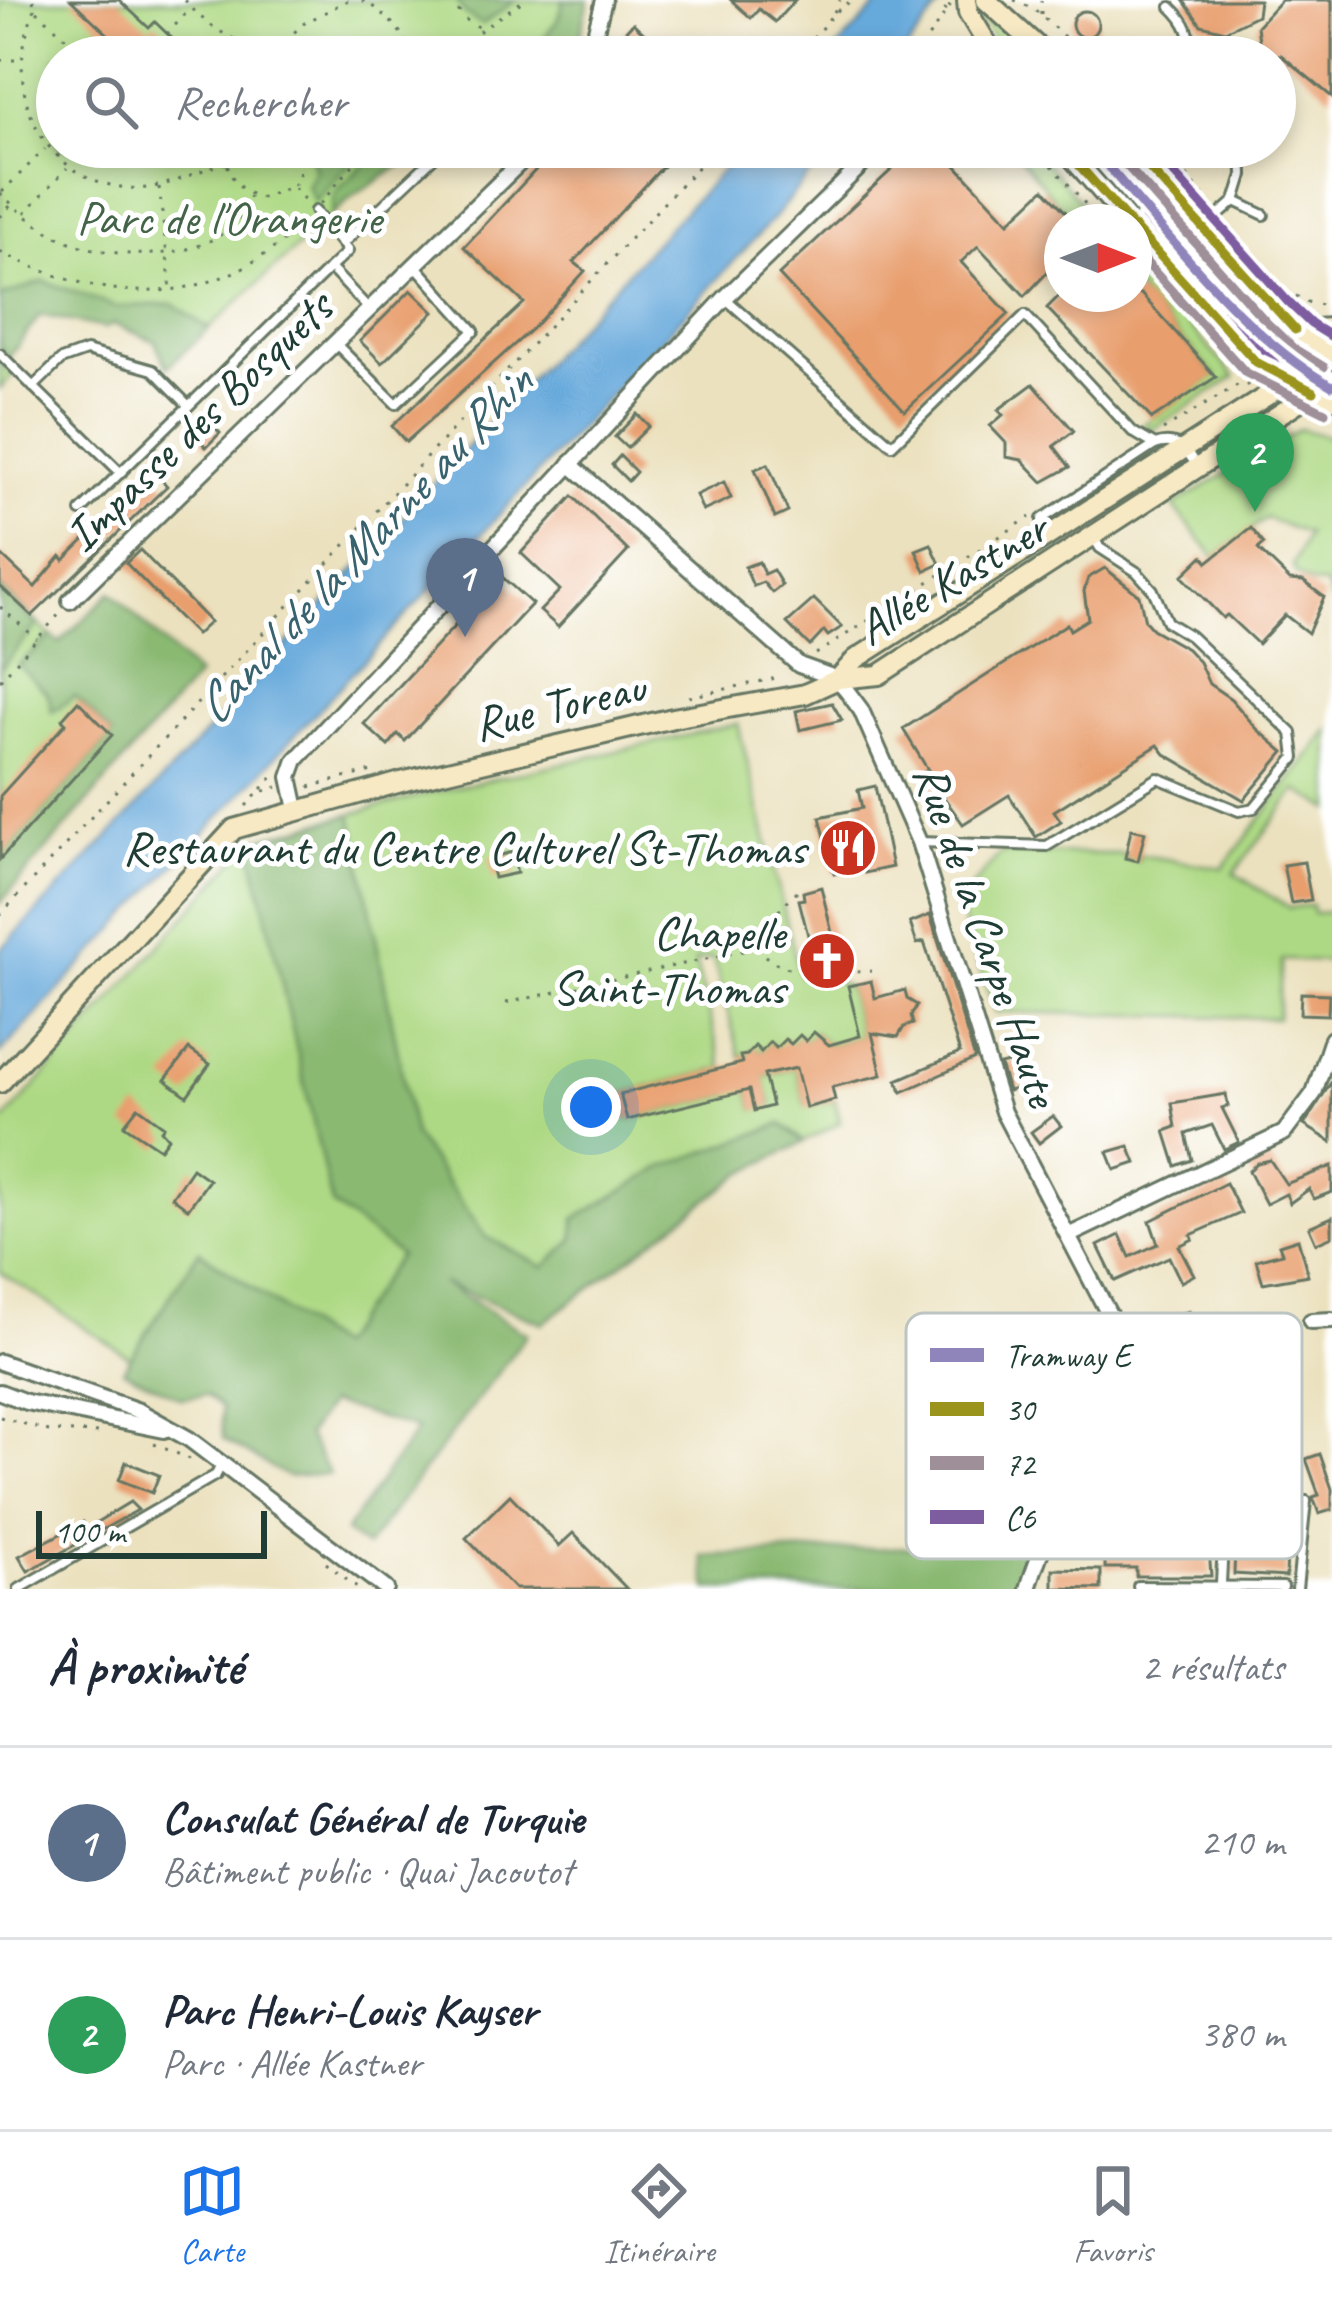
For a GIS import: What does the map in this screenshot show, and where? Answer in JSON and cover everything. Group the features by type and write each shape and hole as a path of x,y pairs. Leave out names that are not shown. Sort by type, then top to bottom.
{"main road":[{"path":"967,0 968,12 982,36"},
{"path":"986,0 1026,36"},
{"path":"1082,168 1113,204"},
{"path":"1148,168 1276,313 1332,354"},
{"path":"1152,247 1256,362 1323,396"},
{"path":"1295,330 1332,328"},
{"name":"Allée Kastner","path":"838,679 856,659 1332,354"},
{"name":"Allée Kastner","path":"838,679 879,675 1198,468 1323,396 1332,380"},
{"path":"929,612 944,633"},
{"name":"Rue Toreau","path":"234,829 297,808 673,718 805,694 838,679"},
{"path":"0,1083 234,829"}],"street":[{"path":"595,36 604,0"},
{"name":"Impasse des Bosquets","path":"70,601 514,168"},
{"path":"297,808 290,770 296,760 725,298 858,168"},
{"path":"570,464 799,665 838,679"},
{"name":"Rue de la Carpe Haute","path":"838,679 861,710 919,842 1003,1112 1109,1313"},
{"path":"1070,1235 1284,1133 1304,1110 1329,1060 1332,1040"},
{"path":"1311,1321 1332,1320"},
{"path":"0,1362 139,1411 178,1433 386,1589"},
{"path":"0,1392 26,1402 178,1433"},
{"name":"Rue de la Carpe Haute","path":"1028,1589 1038,1559"}],"lane":[{"path":"1171,7 1184,19 1191,36"},
{"path":"342,244 423,168"},
{"path":"1202,229 1235,201 1243,168"},
{"path":"1235,201 1264,215"},
{"path":"81,511 348,251 314,211"},
{"path":"335,343 396,404 474,331 415,265"},
{"path":"330,268 369,309"},
{"path":"725,298 892,445 1025,315 1133,432 1151,442 1185,447 1198,468"},
{"path":"34,387 61,360 86,351 153,370 187,404"},
{"path":"0,354 121,473"},
{"path":"1133,432 1135,458"},
{"path":"1043,538 1042,519 1135,458 1151,442"},
{"path":"919,842 1047,846 1157,778 1239,812 1254,808 1295,758 1292,733 1190,636 1167,622 1153,590 1137,572 1100,548 1093,536"},
{"path":"19,1589 216,1475 222,1464"},
{"path":"1302,1545 1306,1501"},
{"path":"1221,1584 1222,1559"},
{"path":"1298,1589 1301,1559"},
{"path":"1138,1586 1283,1587"}],"path":[{"path":"34,0 35,9 20,32 16,60 18,92 36,135"},
{"path":"185,0 228,36"},
{"path":"290,36 348,0"},
{"path":"362,0 380,10 401,36"},
{"path":"452,0 463,18 482,29"},
{"path":"475,36 524,0"},
{"path":"815,36 840,0"},
{"path":"833,14 851,0"},
{"path":"935,0 950,14"},
{"path":"928,36 955,0"},
{"path":"1014,0 1063,36"},
{"path":"1041,0 1041,16"},
{"path":"167,34 191,8"},
{"path":"35,9 64,36"},
{"path":"0,60 16,60"},
{"path":"36,158 0,194 23,215 85,247 131,254 194,247 232,229 244,217 250,195"},
{"path":"23,215 67,168 98,182 130,188 159,187 203,168"},
{"path":"229,168 235,182 250,195 274,196 292,186 300,168"},
{"path":"0,251 37,270 98,289 171,292 209,283 276,249 350,168"},
{"path":"0,915 696,168"},
{"path":"1054,168 1085,204"},
{"path":"292,186 314,211"},
{"path":"159,187 171,292"},
{"path":"0,217 11,204"},
{"path":"1152,279 1222,358 1295,297 1332,307"},
{"path":"1151,442 1244,381"},
{"path":"799,665 1022,525 1038,510"},
{"path":"0,680 70,601"},
{"path":"0,607 38,641"},
{"path":"234,829 238,816 258,794 291,784"},
{"path":"756,948 760,930 797,891"},
{"path":"756,948 768,960 815,974 872,971"},
{"path":"506,1003 756,948"}],"green space":[{"name":"Parc de l'Orangerie","path":"0,0 589,0 580,36 36,36 36,168 397,168 352,197 167,367 155,341 113,324 105,328 40,315 3,365 12,375 0,389"},
{"path":"456,0 516,0 482,25 465,14"},
{"path":"564,0 589,0 580,36 545,36"},
{"path":"982,8 1010,36 992,36 977,13"},
{"path":"346,168 315,202 307,186 315,171"},
{"path":"361,168 397,168 331,216 334,193"},
{"path":"1029,168 1050,168 1082,204 1059,204"},
{"path":"1098,168 1130,168 1263,317 1245,334 1152,229 1152,204 1130,204"},
{"path":"44,281 116,307 173,304 209,329 167,367 155,341 113,324 105,328 40,315 9,357 0,347 0,297"},
{"path":"1152,283 1235,377 1150,431 1144,424 1216,376 1152,307"},
{"path":"1273,328 1293,350 1288,362 1272,359 1254,344"},
{"path":"1300,429 1332,438 1332,602 1326,585 1312,584 1295,573 1293,565 1307,534 1266,518 1215,557 1173,506"},
{"path":"0,586 59,644 111,592 197,676 0,903"},
{"path":"0,588 37,625 0,669"},
{"path":"111,592 197,676 0,903 0,858 112,735 75,696 52,712 48,694 18,665 51,636 60,643"},
{"path":"738,724 800,976 818,972 848,987 860,1036 829,1045 814,1032 806,1041 800,1036 791,1044 776,1048 770,1043 761,1052 755,1047 740,1056 713,958 695,961 723,1068 620,1094 627,1120 729,1095 746,1080 754,1110 772,1105 763,1076 804,1066 797,1072 806,1107 835,1100 840,1123 743,1173 543,1323 431,1277 336,1347 199,1251 131,1358 0,1272 0,1126 253,840 430,793"},
{"path":"1329,730 1332,810 1297,790 1234,873 1289,908 1312,905 1313,913 1332,912 1332,962 1282,960 1277,1018 995,1012 957,904 1001,853 1125,854 1138,861 1140,855 1223,868"},
{"path":"352,814 414,1136 485,1236 544,1267 574,1240 575,1219 663,1167 782,1124 804,1142 743,1173 543,1323 442,1283 527,1334 366,1547 345,1532 417,1429 329,1403 307,1435 329,1474 288,1477 223,1439 221,1407 206,1395 181,1398 123,1370 199,1251 336,1347 399,1255 332,1205 250,843"},
{"path":"906,1547 906,1559 1024,1559 1015,1589 708,1589 702,1556"}],"water":[{"path":"883,0 945,0 917,36 849,36"},
{"name":"Canal de la Marne au Rhin","path":"725,168 815,168 773,219 0,1054 0,950 189,752"}],"building":[{"path":"71,0 119,0 149,28 155,22 170,36 110,36"},
{"path":"731,0 795,0 775,22 759,9 751,18"},
{"path":"1183,0 1259,0 1257,15 1225,31 1201,25"},
{"path":"1281,0 1332,0 1332,97 1296,67 1296,36 1258,36 1257,26"},
{"path":"1080,12 1090,12 1097,19 1097,29 1090,36 1080,36 1073,29 1073,19"},
{"path":"633,23 647,36 621,36"},
{"path":"537,168 661,168 574,262 585,271 535,326 406,442 392,426 524,303 464,247"},
{"path":"894,168 959,168 1009,222 1044,189 1058,204 1044,204 1044,276 1025,296 978,246 961,262 1009,314 905,411 779,275"},
{"path":"411,290 434,312 382,363 360,341"},
{"path":"1152,306 1216,377 1152,419 1051,312 1152,312"},
{"path":"1033,384 1074,431 1054,446 1070,467 1043,482 1022,460 1006,457 1006,443 990,426 1003,415 998,410"},
{"path":"637,414 649,426 627,448 615,437"},
{"path":"206,418 220,433 206,447 192,432"},
{"path":"620,456 636,472 628,481 612,465"},
{"path":"768,464 788,512 775,518 755,469"},
{"path":"154,472 167,486 32,616 0,586 0,554 35,587 61,556 64,560"},
{"path":"724,482 731,498 703,511 696,495"},
{"path":"573,496 628,551 558,627 540,611 560,590 521,553"},
{"path":"1251,528 1264,544 1258,549 1290,580 1303,581 1324,597 1308,633 1285,615 1258,644 1227,615 1223,618 1182,576 1203,556 1208,562"},
{"path":"931,544 940,564 925,571 916,550"},
{"path":"140,550 210,622 196,635 126,563"},
{"path":"759,562 764,574 773,570 782,585 772,593 763,582 753,586 745,567"},
{"path":"1105,568 1139,595 1145,621 1152,629 1187,649 1209,684 1231,699 1284,752 1244,800 1165,754 1158,745 1054,811 1061,821 1036,837 1009,795 963,824 925,771 903,729 1067,624 1070,630 1088,619 1084,591 1088,578"},
{"path":"501,576 532,604 405,741 398,734 388,746 364,724"},
{"path":"814,599 842,627 828,636 824,631 810,646 787,623"},
{"path":"78,701 112,735 0,859 0,796 66,723 62,719"},
{"path":"832,703 842,720 800,730 796,711"},
{"path":"875,786 892,867 834,874 820,817 862,808 858,790"},
{"path":"1131,829 1145,832 1138,861 1125,858"},
{"path":"512,852 517,873 494,878 489,858"},
{"path":"1304,862 1311,900 1291,903 1283,865"},
{"path":"821,887 840,966 817,971 799,900 804,899 803,892"},
{"path":"930,915 975,1059 902,1092 897,1080 960,1053 924,942 917,944 910,923"},
{"path":"871,981 875,998 905,990 907,999 917,1005 911,1016 913,1024 904,1027 898,1037 872,1033 882,1075 832,1087 835,1100 806,1108 796,1068 764,1075 772,1106 754,1111 749,1090 627,1120 620,1094 742,1063 740,1056 755,1046 761,1052 770,1042 776,1048 785,1039 791,1044 800,1035 806,1041 814,1032 829,1045 860,1036 848,986"},
{"path":"1301,993 1329,994 1328,1015 1300,1014"},
{"path":"189,1049 210,1064 187,1096 165,1080"},
{"path":"1016,1061 1023,1087 1008,1091 1000,1065"},
{"path":"1332,1081 1332,1142 1304,1125"},
{"path":"1226,1094 1228,1106 1222,1108 1239,1142 1224,1149 1212,1125 1186,1134 1192,1160 1176,1166 1165,1131 1176,1127 1172,1103"},
{"path":"138,1107 164,1126 161,1130 168,1138 160,1149 124,1125"},
{"path":"1053,1116 1061,1126 1039,1143 1031,1132"},
{"path":"1129,1146 1136,1163 1115,1170 1108,1152"},
{"path":"1270,1160 1286,1184 1332,1166 1332,1192 1314,1199 1309,1189 1290,1203 1286,1194 1266,1204 1249,1171"},
{"path":"192,1168 209,1180 188,1209 172,1197"},
{"path":"1226,1183 1241,1213 1191,1235 1193,1239 1179,1246 1194,1275 1181,1282 1169,1257 1115,1281 1098,1246 1120,1235 1130,1257 1158,1244 1150,1221"},
{"path":"1332,1217 1332,1236 1316,1243 1309,1227"},
{"path":"1298,1239 1308,1275 1263,1283 1256,1260 1282,1253 1279,1245"},
{"path":"1320,1454 1332,1489 1332,1510 1319,1514 1313,1497 1319,1495 1306,1459"},
{"path":"126,1462 159,1475 152,1493 119,1480"},
{"path":"510,1495 559,1546 573,1533 627,1589 515,1589 466,1538"},
{"path":"130,1502 138,1510 28,1571 19,1556 83,1522 87,1528"},
{"path":"1105,1559 1210,1559 1211,1576 1136,1576 1136,1568 1105,1568"},
{"path":"1235,1559 1287,1559 1286,1577 1234,1574"},
{"path":"1053,1569 1101,1570 1101,1589 1053,1588"}],"tram line":[{"name":"E","path":"1109,168 1235,309 1266,339 1332,386"}],"transit line":[{"name":"30","path":"1081,168 1113,204"},
{"name":"72","path":"1129,168 1267,323 1293,348 1324,367"},
{"name":"30","path":"1149,168 1295,330"},
{"name":"C6","path":"1169,168 1288,302 1332,337"},
{"name":"C6","path":"1152,225 1265,350 1332,382"},
{"name":"30","path":"1152,247 1256,362 1314,392"},
{"name":"72","path":"1152,269 1246,373 1325,412"}],"place":[{"name":"Parc Henri-Louis Kayser","path":"1255,512"},
{"name":"Consulat Général de Turquie","path":"465,637"},
{"name":"Restaurant du Centre Culturel St-Thomas","path":"848,848"},
{"name":"Chapelle Saint-Thomas","path":"827,961"}]}
